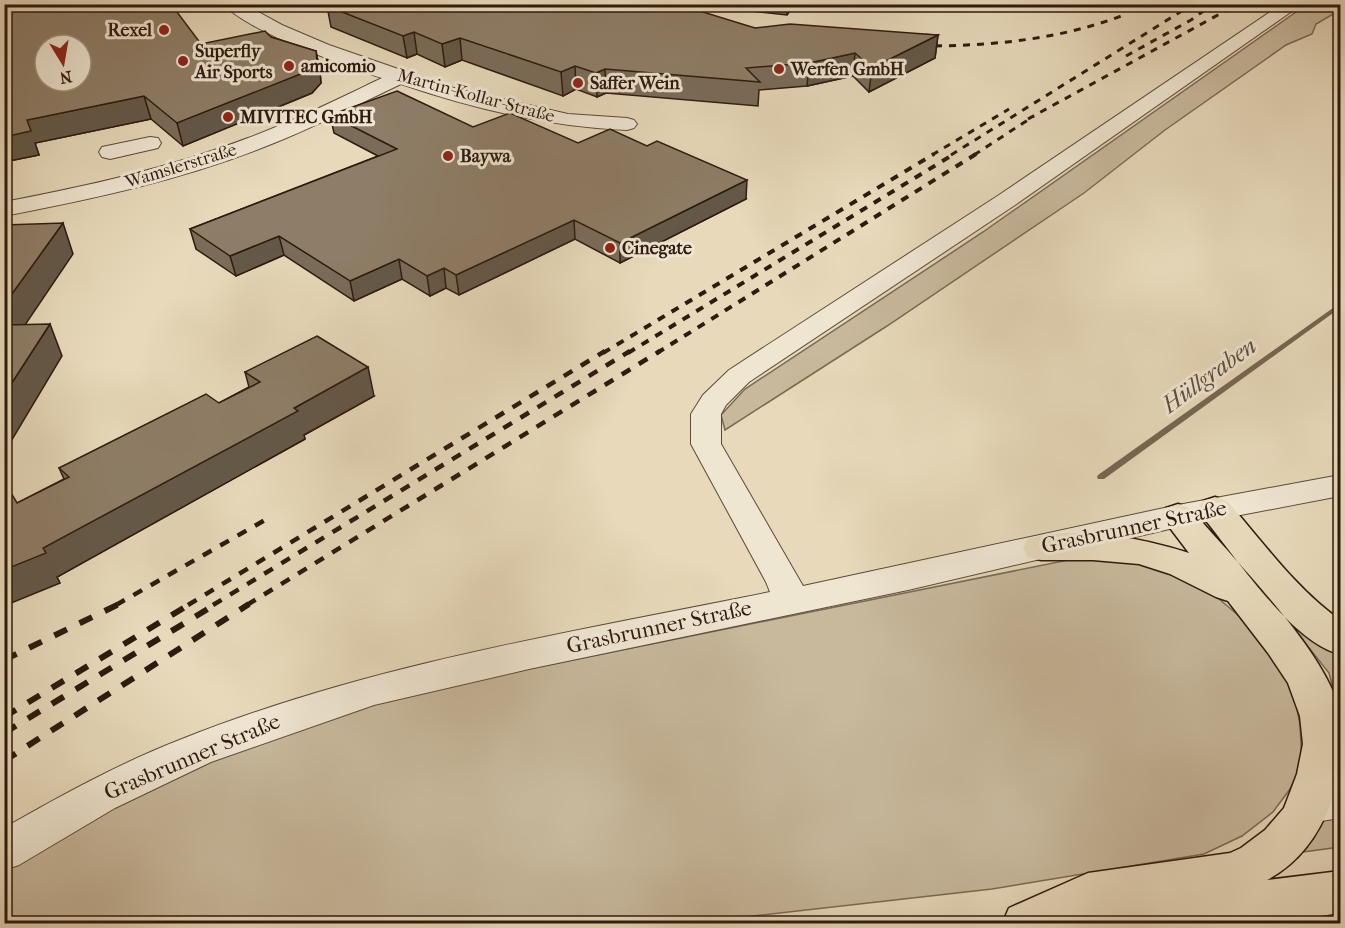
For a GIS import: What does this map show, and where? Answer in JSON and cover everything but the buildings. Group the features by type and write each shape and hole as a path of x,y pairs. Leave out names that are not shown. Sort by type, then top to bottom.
{"highway":[{"path":"1026,924 1088,895 1230,874 1250,868 1272,854 1299,824 1325,802 1322,723 1314,695 1302,672 1252,606 1196,512"},
{"path":"1196,512 1307,616 1341,640"},
{"path":"1041,548 1096,545 1162,557 1188,565 1211,577 1252,606"},
{"path":"1108,924 1341,892"}],"street":[{"name":"Martin-Kollar-Straße","path":"232,4 250,17 353,61 400,77 477,99 569,120 627,124"},
{"path":"790,600 784,582 706,444 706,414 713,401 739,376 1007,200 1294,4"},
{"path":"350,100 360,78 353,61"},
{"name":"Wamslerstraße","path":"4,209 102,189 171,171 289,129 400,77"},
{"path":"107,147 147,139"},
{"name":"Grasbrunner Straße","path":"4,851 100,795 197,750 374,690 435,675 1041,548 1196,512 1341,486"}],"shaded area":[{"path":"1306,5 1340,5 1340,10 1316,24 1312,34 1286,45 1165,130 1084,193 887,326 725,430 721,415 745,389 983,232"},
{"path":"1098,554 1144,560 1199,582 1245,621 1292,685 1300,724 1302,764 1290,789 1273,812 1242,836 1204,854 992,889 681,924 5,924 5,864 235,745 428,689"},
{"path":"1300,624 1340,651 1340,714 1329,673 1291,625"},
{"path":"1340,809 1340,847 1288,854 1327,811"}],"waterway":[{"name":"Hüllgraben","path":"1101,477 1340,305"}],"railway":[{"path":"951,155 1193,4"},
{"path":"1126,56 1191,20 1213,4"},
{"path":"1028,119 1238,4"},
{"path":"921,46 973,45 1024,40 1099,24 1124,15"},
{"path":"932,155 1009,109"},
{"path":"974,155 1034,116"},
{"path":"603,353 934,154"},
{"path":"628,353 954,154"},
{"path":"657,353 976,154"},
{"path":"188,605 605,351"},
{"path":"213,605 630,351"},
{"path":"247,605 660,351"},
{"path":"116,605 272,516"},
{"path":"4,660 119,604"},
{"path":"4,717 190,604"},
{"path":"4,733 216,604"},
{"path":"4,761 249,604"}],"place":[{"name":"Rexel","path":"164,30"},
{"name":"Superfly Air Sports","path":"183,61"},
{"name":"amicomio","path":"289,66"},
{"name":"Werfen GmbH","path":"779,69"},
{"name":"Saffer Wein","path":"578,83"},
{"name":"MIVITEC GmbH","path":"228,117"},
{"name":"Baywa","path":"448,156"},
{"name":"Cinegate","path":"610,248"}]}
